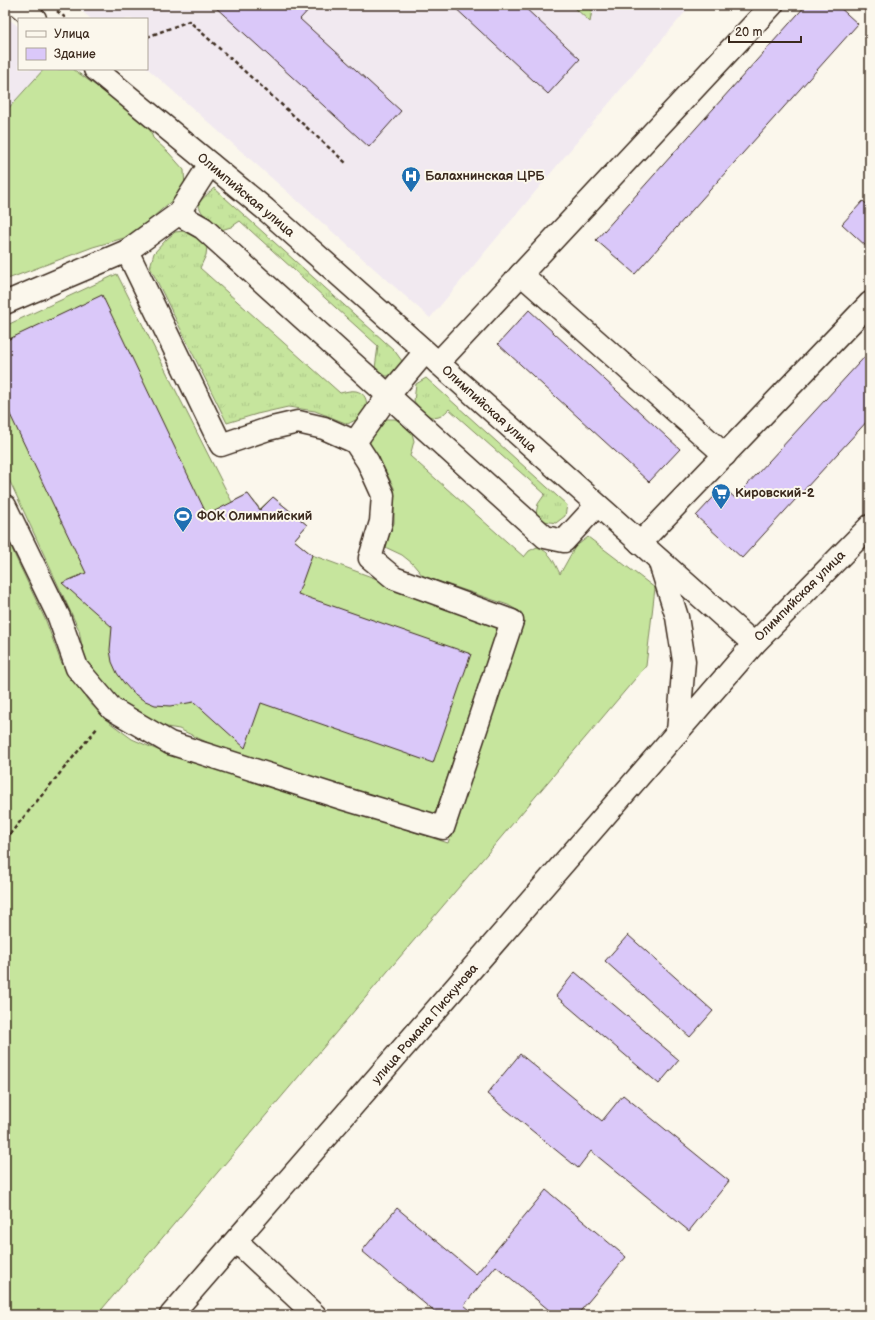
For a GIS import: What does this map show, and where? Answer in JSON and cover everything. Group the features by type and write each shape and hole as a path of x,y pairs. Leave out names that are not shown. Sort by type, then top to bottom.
{"street":[{"path":"18,5 34,18"},
{"path":"355,442 388,396 432,358 521,274 772,5"},
{"name":"Олимпийская улица","path":"96,70 265,209 754,644 870,526"},
{"path":"5,303 127,251 178,214 210,164"},
{"path":"178,214 203,228 545,537 564,541 597,505"},
{"path":"5,506 59,617 77,668 112,709 170,743 345,799 443,828 512,621 394,578 370,558 381,522 382,495 368,462 355,442 324,428 298,422 268,429 221,445 127,251"},
{"path":"521,274 725,454"},
{"path":"640,543 870,303"},
{"path":"658,559 677,617 684,661 678,732"},
{"name":"улица Романа Пискунова","path":"171,1315 754,644"},
{"path":"236,1241 315,1315"}],"path":[{"path":"148,37 189,21 346,163"},
{"path":"5,840 112,709"}],"shaded area":[{"name":"Балахнинская ЦРБ","path":"75,5 691,5 430,318 148,69 148,18 90,18"},
{"path":"5,16 18,26 18,70 43,70 5,112"}],"green space":[{"path":"572,5 593,5 590,22"},
{"path":"43,70 74,70 148,124 153,138 184,170 185,189 152,218 124,238 93,247 5,280 5,112"},
{"path":"214,188 394,350 402,361 401,368 395,376 386,376 375,368 378,346 240,221 231,227 221,230 201,212 198,203"},
{"path":"184,231 195,233 203,240 207,247 206,255 200,268 340,393 356,391 364,396 366,399 366,407 365,411 359,418 348,424 315,411 288,407 227,423 150,267 154,253 166,240 175,232"},
{"name":"ФОК Олимпийский","path":"117,274 232,502 248,494 260,509 273,497 307,525 294,540 312,555 499,624 434,817 219,748 179,729 155,725 111,697 85,662 79,630 5,471 5,326"},
{"path":"426,378 567,505 565,516 556,523 544,521 536,513 538,504 545,494 449,409 441,416 437,417 429,416 422,411 414,401 416,384"},
{"path":"384,419 395,419 403,423 412,433 414,441 410,456 524,557 529,551 537,547 542,549 552,558 560,574 575,547 588,537 655,588 646,666 97,1315 5,1315 5,532 46,621 61,662 89,702 105,719 132,739 160,751 197,761 448,843 523,623 522,613 508,605 423,576 412,563 402,555 385,547 394,523 394,488 383,466 369,446 372,433"}],"building":[{"path":"213,5 313,5 300,19 401,111 369,147"},
{"path":"452,5 522,5 580,59 548,94"},
{"path":"806,5 837,5 858,24 635,274 596,240"},
{"path":"863,201 870,207 870,244 867,247 842,224"},
{"name":"ФОК Олимпийский","path":"102,295 207,515 248,494 260,510 273,497 307,525 294,540 312,555 298,594 471,654 433,763 261,703 245,748 194,702 170,706 155,705 143,700 132,692 124,683 112,662 110,650 112,627 62,583 86,573 5,404 5,341"},
{"path":"529,310 680,449 649,482 498,344"},
{"path":"870,351 870,418 742,558 696,516 723,487 735,498"},
{"path":"628,935 713,1011 690,1037 605,961"},
{"path":"575,972 679,1060 659,1084 556,996"},
{"path":"520,1054 602,1121 623,1095 729,1181 689,1231 591,1151 578,1168 487,1094"},
{"path":"546,1190 626,1257 577,1315 555,1315 496,1266 464,1305 476,1315 436,1315 437,1314 362,1251 397,1208 476,1274"}],"place":[{"name":"Балахнинская ЦРБ","path":"411,193"},
{"name":"Кировский-2","path":"721,510"},
{"name":"ФОК Олимпийский","path":"183,533"}]}
